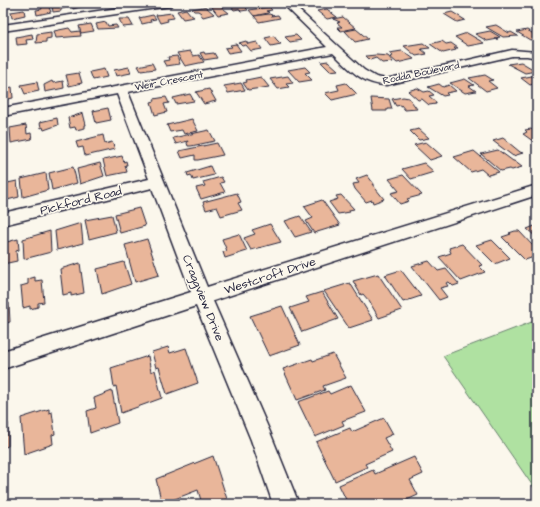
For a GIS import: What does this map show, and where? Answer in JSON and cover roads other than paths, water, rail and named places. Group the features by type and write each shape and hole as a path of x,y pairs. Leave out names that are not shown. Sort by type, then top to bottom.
{"street":[{"path":"3,28 170,3"},
{"name":"Rodda Boulevard","path":"286,3 367,78 378,82 386,82 512,53 537,55"},
{"name":"Weir Crescent","path":"3,112 335,49"},
{"name":"Craggview Drive","path":"121,90 202,297 262,440 286,504"},
{"name":"Pickford Road","path":"3,219 158,182"},
{"name":"Westcroft Drive","path":"3,360 537,190"}]}
